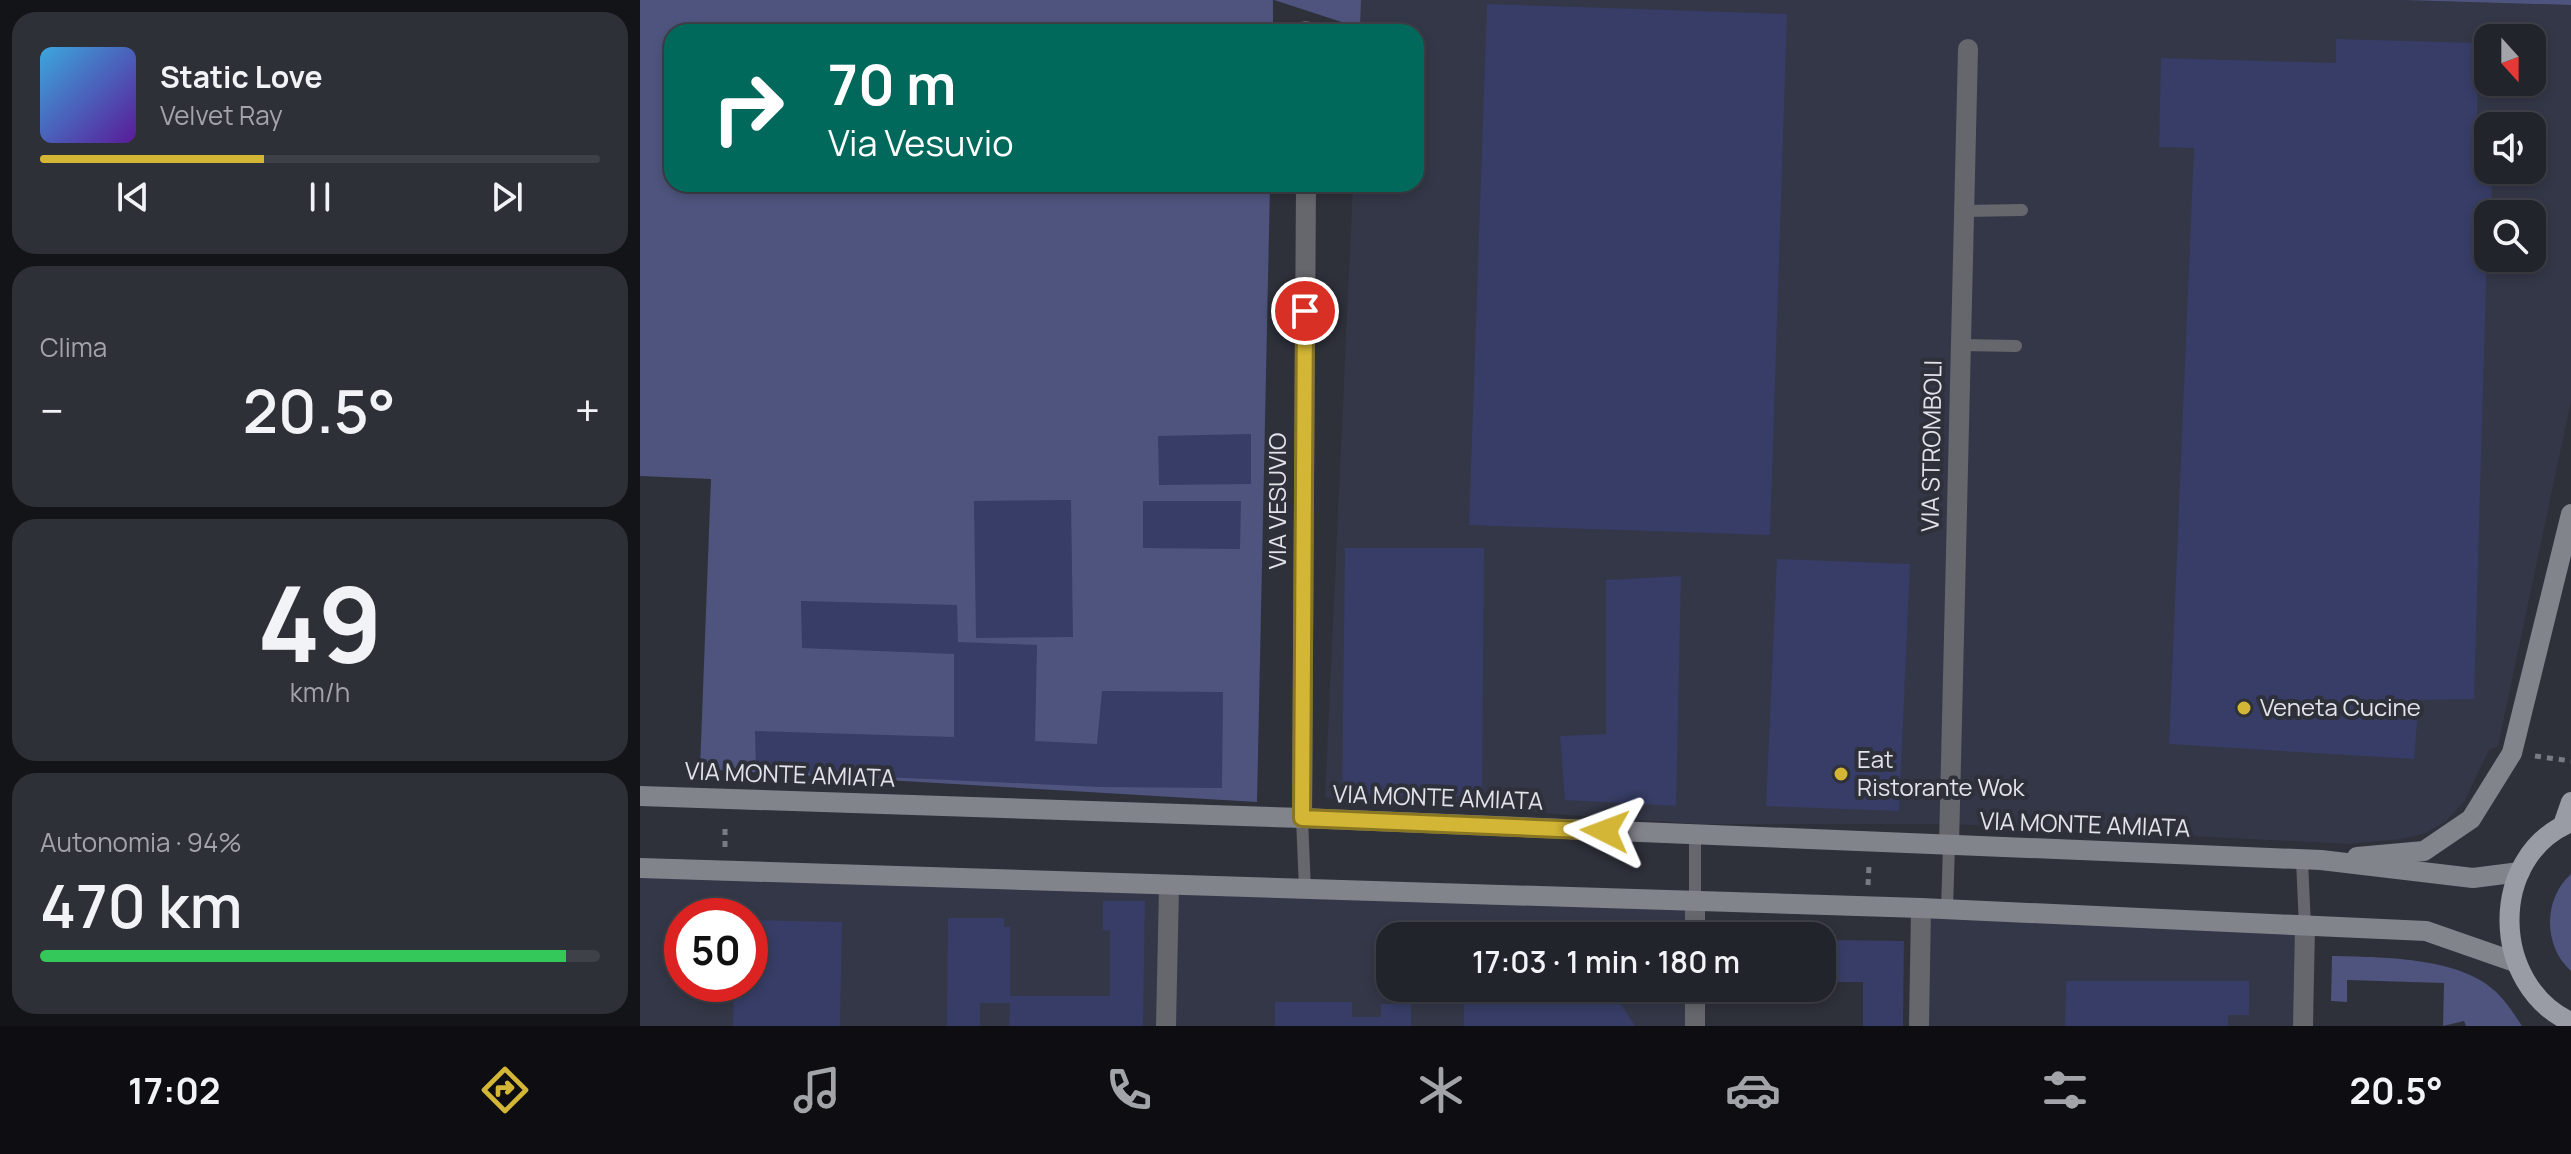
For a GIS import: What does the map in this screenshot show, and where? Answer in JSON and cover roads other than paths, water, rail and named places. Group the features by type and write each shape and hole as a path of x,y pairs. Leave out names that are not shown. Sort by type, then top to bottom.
{"main road":[{"path":"2311,860 2424,851 2471,819 2512,753 2571,514"},
{"name":"VIA MONTE AMIATA","path":"640,796 1302,818 2311,860 2473,878 2520,872"},
{"path":"2564,1021 2533,993 2515,962 2508,932 2510,901 2520,872 2538,845 2567,823 2571,802"},
{"path":"640,868 1169,887 1921,908 2426,931 2515,962"}],"street":[{"name":"VIA STROMBOLI","path":"1949,845 1968,49"},
{"name":"VIA VESUVIO","path":"1302,818 1306,192"},
{"path":"1166,1026 1169,887"},
{"path":"1695,901 1695,922"},
{"path":"1919,1026 1921,908"},
{"path":"2303,1026 2305,927"},
{"path":"1695,1002 1695,1026"}],"lane":[{"path":"1964,211 2022,210"},
{"path":"1961,345 2016,346"},
{"path":"1302,818 1305,890"},
{"path":"1695,835 1695,901"},
{"path":"1947,909 1949,845"},
{"path":"2305,927 2311,860"}],"place":[{"name":"Veneta Cucine","path":"2244,708"},
{"name":"Eat Ristorante Wok","path":"1841,774"}]}
